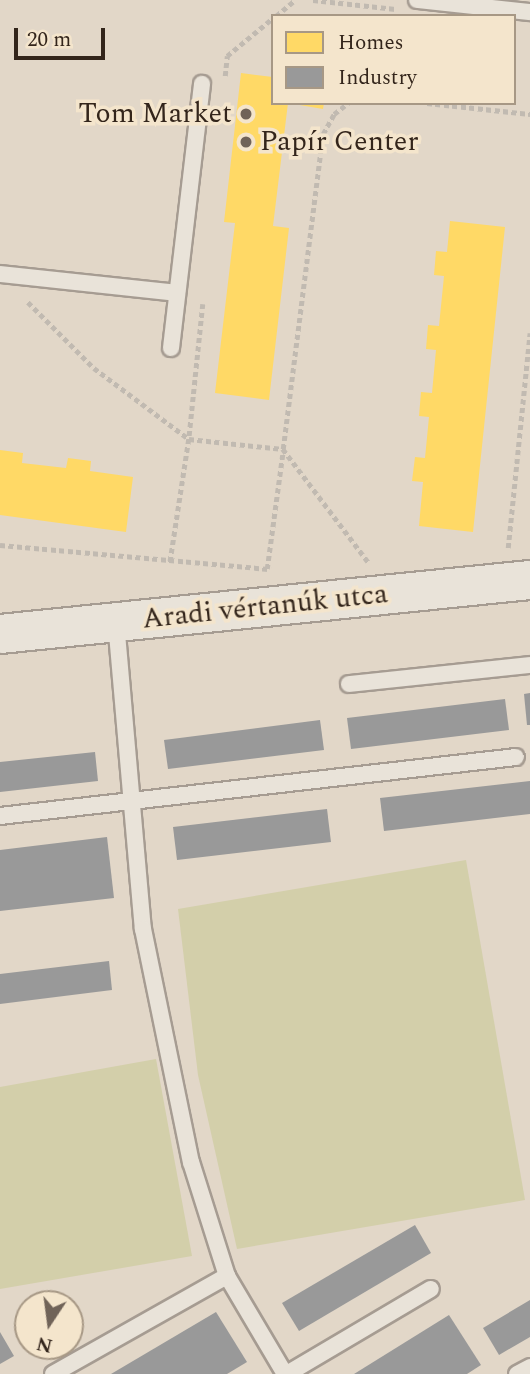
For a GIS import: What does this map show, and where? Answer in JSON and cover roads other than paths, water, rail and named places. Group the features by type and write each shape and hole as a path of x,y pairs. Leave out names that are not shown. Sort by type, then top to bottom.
{"street":[{"name":"Aradi vértanúk utca","path":"0,634 116,622 518,568"}],"lane":[{"path":"411,5 530,12"},
{"path":"171,348 202,84"},
{"path":"0,274 177,293"},
{"path":"116,622 142,929 191,1162 227,1276 286,1374 431,1289"},
{"path":"349,684 530,665"},
{"path":"0,816 516,758"},
{"path":"53,1374 227,1276"},
{"path":"517,1374 530,1367"}],"place":[{"name":"Tom Market","path":"246,114"},
{"name":"Papír Center","path":"246,142"}]}
